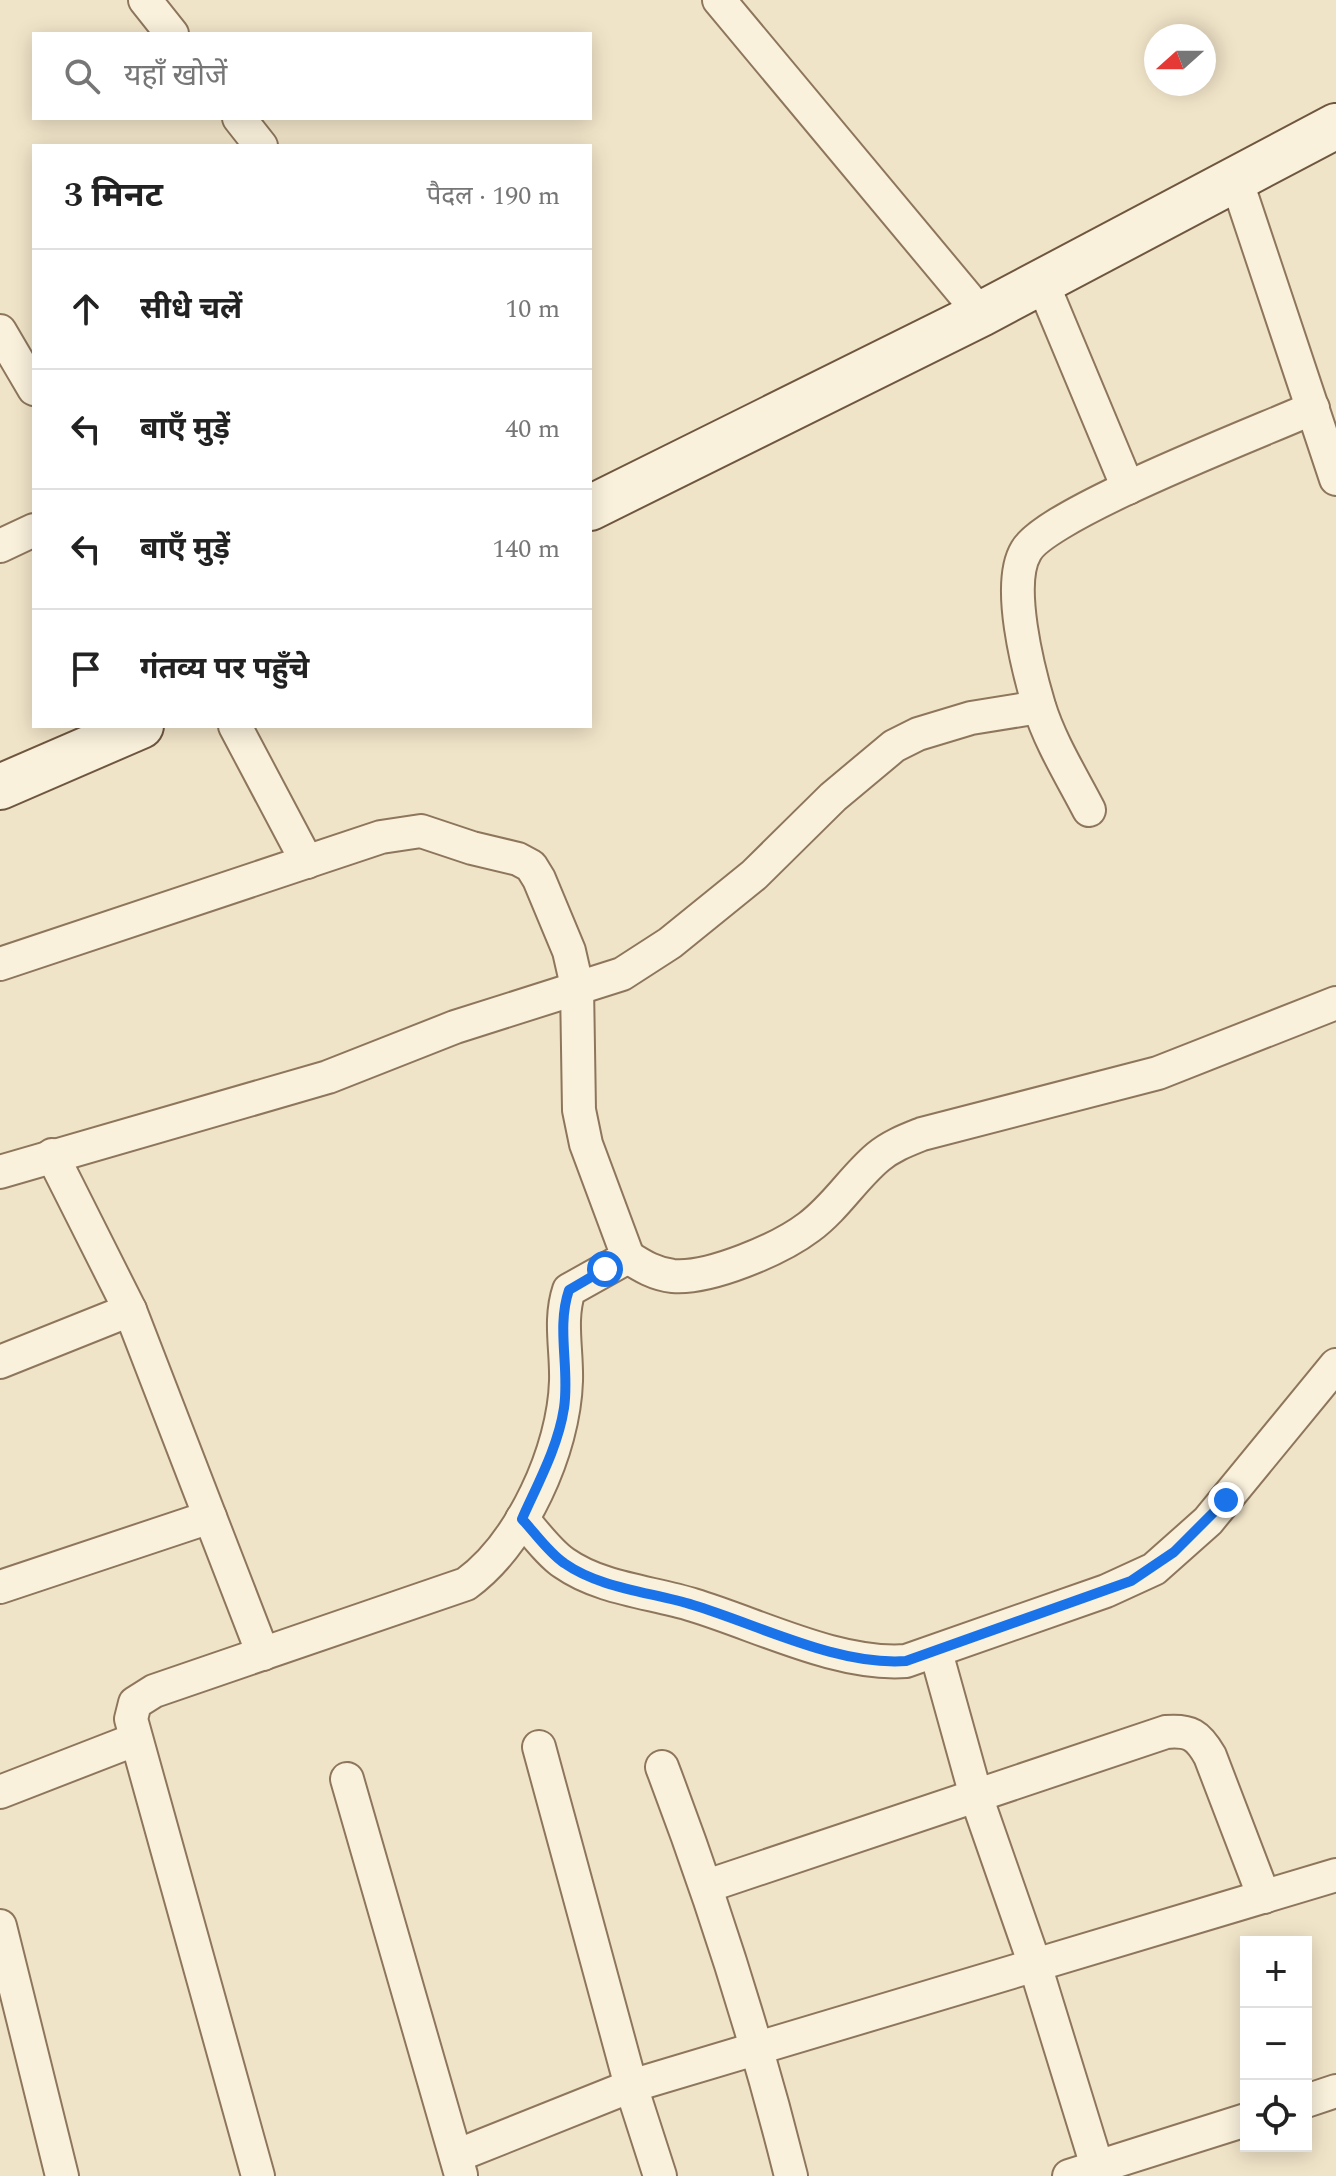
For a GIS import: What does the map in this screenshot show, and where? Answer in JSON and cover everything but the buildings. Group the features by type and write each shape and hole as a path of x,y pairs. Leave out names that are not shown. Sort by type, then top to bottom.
{"main road":[{"path":"592,507 981,314 1336,126"},
{"path":"0,787 136,728"}],"street":[{"path":"145,0 170,32"},
{"path":"719,0 981,314"},
{"path":"241,120 259,144"},
{"path":"1236,179 1336,479"},
{"path":"1042,282 1128,488"},
{"path":"0,331 32,386"},
{"path":"1089,810 1039,707 1018,603 1017,582 1025,552 1039,534 1128,488 1313,408"},
{"path":"0,546 32,531"},
{"path":"0,1172 328,1077 455,1027 622,974 670,943 754,875 833,797 894,746 918,734 971,718 1039,707"},
{"path":"236,728 307,862"},
{"path":"0,964 381,837 421,831 518,859 531,866 555,911 577,986 579,1110 586,1144 628,1257 650,1271 673,1276 695,1275 785,1244 811,1226 880,1155 910,1139 1158,1073 1336,1003"},
{"path":"52,1155 130,1310 263,1654"},
{"path":"258,2176 134,1740 131,1719 135,1703 154,1691 466,1584 488,1568 522,1519 555,1446 564,1408 563,1307 569,1290 628,1257"},
{"path":"0,1362 130,1310"},
{"path":"522,1519 563,1563 597,1580 691,1604 851,1657 881,1663 906,1661 1106,1591 1154,1569 1208,1521 1336,1365"},
{"path":"0,1587 210,1517"},
{"path":"936,1652 976,1796 1035,1965 1089,2173 1240,2122"},
{"path":"707,1886 1166,1732 1185,1730 1199,1738 1210,1756 1264,1897"},
{"path":"0,1792 134,1740"},
{"path":"539,1747 631,2086 660,2176"},
{"path":"662,1767 707,1886 759,2049 791,2176"},
{"path":"347,1779 459,2166 631,2086 1336,1875"},
{"path":"0,1926 62,2176"},
{"path":"1312,2099 1336,2091"}],"route":[{"path":"605,1269 569,1290 563,1307 567,1378 564,1408 555,1446 522,1519 563,1563 597,1580 691,1604 851,1657 881,1663 906,1661 1131,1581 1154,1569 1174,1552 1226,1500"}]}
